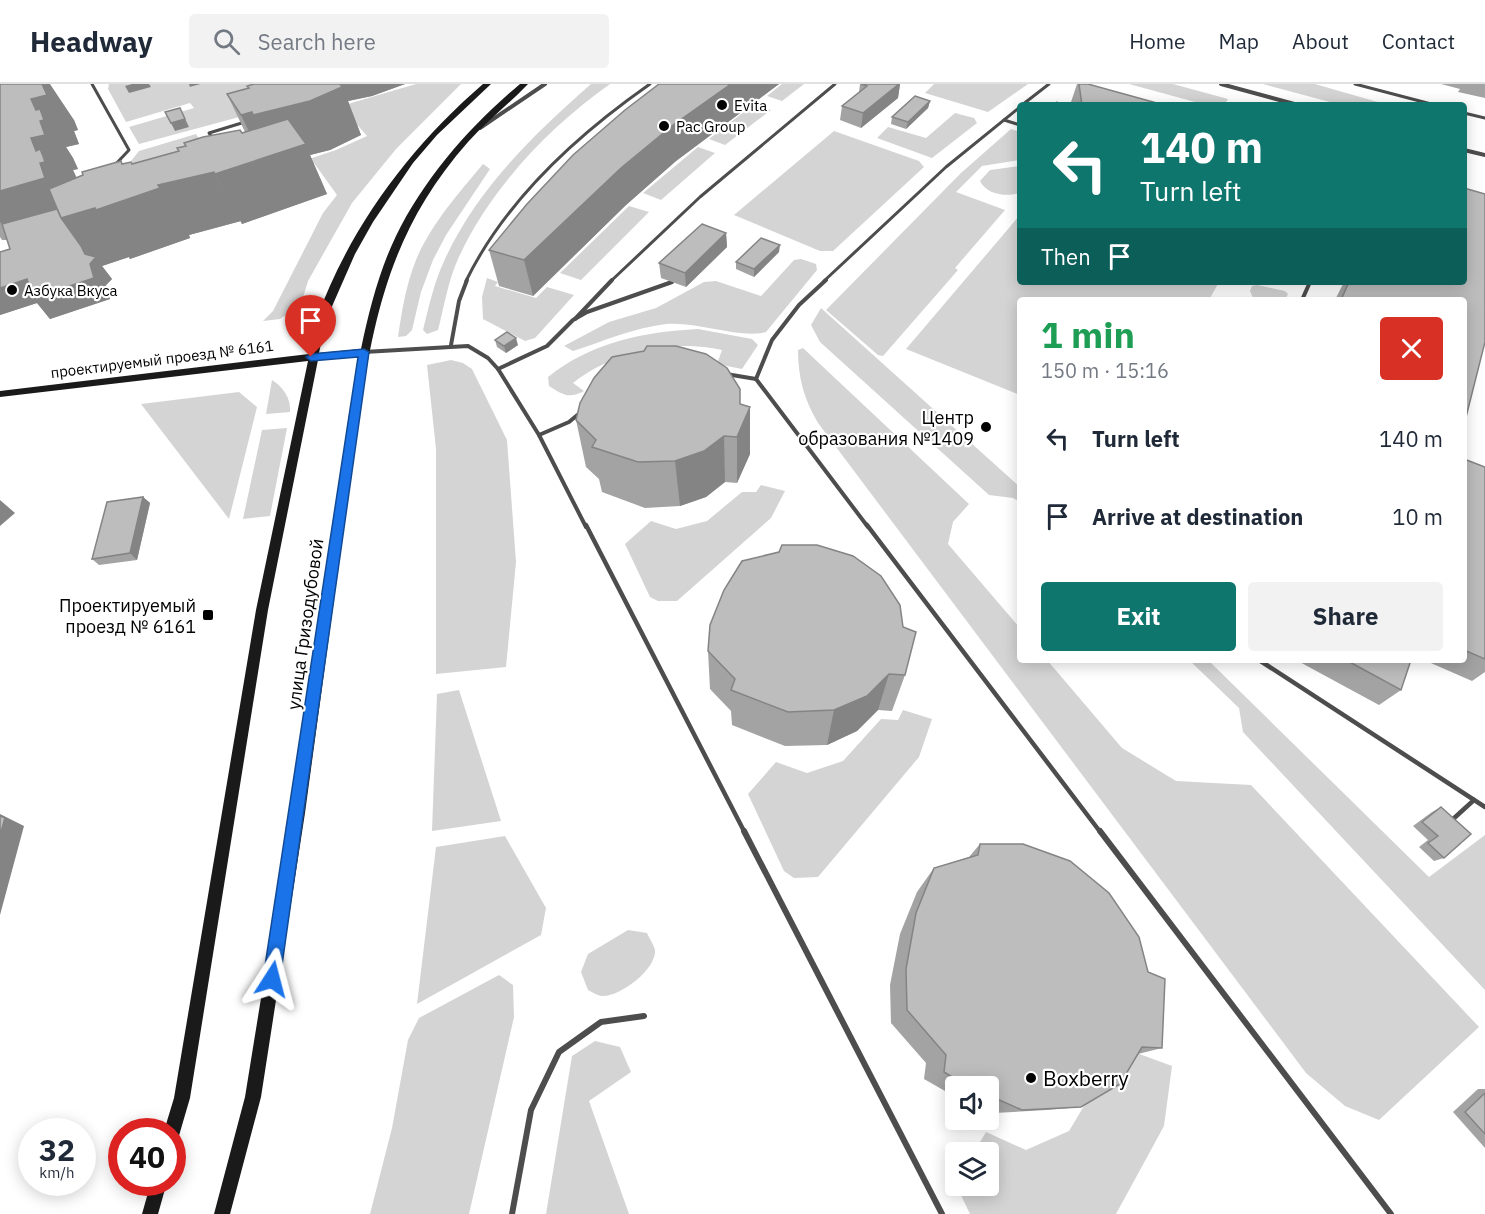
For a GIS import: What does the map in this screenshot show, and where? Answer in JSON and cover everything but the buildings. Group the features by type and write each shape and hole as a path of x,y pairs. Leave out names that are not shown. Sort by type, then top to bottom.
{"street":[{"path":"176,1118 182,1098 262,610 311,357 321,320 336,281 379,206 419,153 487,84"},
{"name":"улица Гризодубовой","path":"222,1214 253,1097 298,813 364,352 390,258 413,213 444,167 477,130 524,84"},
{"path":"477,130 545,84"},
{"path":"1221,84 1287,102"},
{"path":"1467,151 1485,155"},
{"name":"проектируемый проезд № 6161","path":"0,394 364,352"},
{"path":"150,1214 155,1196"}],"lane":[{"path":"92,84 129,150 112,168 117,176"},
{"path":"451,345 457,308 464,286 487,244 587,131 628,98 650,84"},
{"path":"498,369 527,358 553,341 623,266 690,204 835,84"},
{"path":"1026,102 1049,84"},
{"path":"1355,84 1424,102"},
{"path":"756,379 772,340 799,305 946,167 1017,109"},
{"path":"1467,114 1485,118"},
{"path":"215,142 209,133 251,120"},
{"path":"1004,120 1017,124"},
{"path":"574,319 596,309 654,292 672,282"},
{"path":"364,352 451,345 468,346 488,358 498,369 539,435 942,1214"},
{"path":"721,373 756,379 1392,1214"},
{"path":"539,435 569,422 584,410"},
{"path":"1264,663 1485,807"},
{"path":"1452,820 1474,800"},
{"path":"512,1214 531,1110 559,1052 601,1022 644,1016"}],"shaded area":[{"path":"109,84 189,84 191,87 201,84 273,84 288,104 139,144 129,127 194,108 190,103 126,122 108,89"},
{"path":"416,84 461,84 396,149 352,203 308,281 301,304 280,319 263,321 273,311 323,213 337,195 314,163 272,176 367,136 341,106"},
{"path":"591,84 610,84 543,140 486,209 458,259 438,330 427,334 423,330 438,276 458,233 473,209 528,143"},
{"path":"782,84 804,84 782,101 767,96"},
{"path":"934,84 1028,84 988,112 925,93"},
{"path":"1129,84 1173,84 1228,99 1226,102 1195,102"},
{"path":"1263,84 1315,84 1378,102 1330,102"},
{"path":"754,104 771,110 725,145 709,139"},
{"path":"955,113 974,118 977,123 932,158 877,138 888,127 926,138"},
{"path":"1011,129 1017,131 1017,160 982,166 956,192 1005,210 955,268 958,270 883,356 878,355 826,310 961,173"},
{"path":"834,131 919,161 924,167 833,251 820,251 734,215"},
{"path":"196,134 213,160 127,166 139,151"},
{"path":"698,147 715,153 661,200 643,193"},
{"path":"483,164 490,169 446,235 433,260 421,292 412,330 406,336 398,337 407,288 422,247 446,209"},
{"path":"1017,166 1017,194 997,194 983,186 980,181 990,170"},
{"path":"629,206 649,212 581,280 560,273"},
{"path":"1017,219 1017,285 1217,285 1211,297 1017,297 1017,394 906,349"},
{"path":"801,259 816,264 817,270 766,332 756,334 731,332 691,325 666,324 630,332 573,351 564,346 609,322 656,308 704,282 716,281 761,296 794,260"},
{"path":"487,278 498,282 495,286 536,298 547,287 574,295 535,338 525,341 483,319 482,297"},
{"path":"1252,286 1285,291 1288,294 1286,297 1253,297 1250,291"},
{"path":"821,308 1017,484 1017,500 989,495 820,342 811,325"},
{"path":"698,329 752,339 758,345 742,369 717,364 722,350 684,346 664,347 625,356 589,372 573,383 584,391 574,395 566,395 549,386 548,377 582,355 600,347 638,336"},
{"path":"803,348 969,504 953,522 948,544 1017,624 1017,663 1050,663 1122,748 1176,781 1251,785 1479,1027 1379,1120 1345,1106 1306,1073 818,423 809,405 801,379 798,350"},
{"path":"451,360 463,363 472,369 507,440 516,562 506,667 436,674 436,449 427,365"},
{"path":"272,380 286,393 290,412 266,414"},
{"path":"239,392 257,407 229,519 141,404"},
{"path":"287,428 270,516 243,519 262,430"},
{"path":"761,485 785,491 771,518 677,601 658,601 650,597 625,544 651,521 676,529 707,521 742,492 756,492"},
{"path":"1192,663 1211,663 1429,877 1485,835 1485,990 1243,732 1239,708"},
{"path":"459,690 501,821 432,831 437,694"},
{"path":"903,710 932,719 919,757 818,877 794,878 784,871 748,794 776,762 807,773 843,761 881,719 898,720"},
{"path":"505,836 546,908 541,935 417,1004 436,847"},
{"path":"628,930 647,933 655,950 650,965 636,981 617,992 601,996 588,990 581,972 588,954"},
{"path":"499,975 513,985 514,1017 469,1214 370,1214 392,1128 408,1040 419,1018"},
{"path":"595,1041 620,1047 631,1072 589,1101 629,1214 546,1214 572,1056"},
{"path":"1134,1052 1172,1066 1164,1126 1116,1214 970,1214 961,1196 999,1196 999,1142 980,1142 986,1132 1026,1150 1069,1131 1108,1066"}],"place":[{"name":"Evita","path":"722,105"},
{"name":"Pac Group","path":"664,126"},
{"name":"Азбука Вкуса","path":"12,290"},
{"name":"Центр образования №1409","path":"986,427"},
{"name":"Проектируемый проезд № 6161","path":"208,615"},
{"name":"Boxberry","path":"1031,1078"}],"route":[{"path":"272,979 364,352 311,357"}]}
